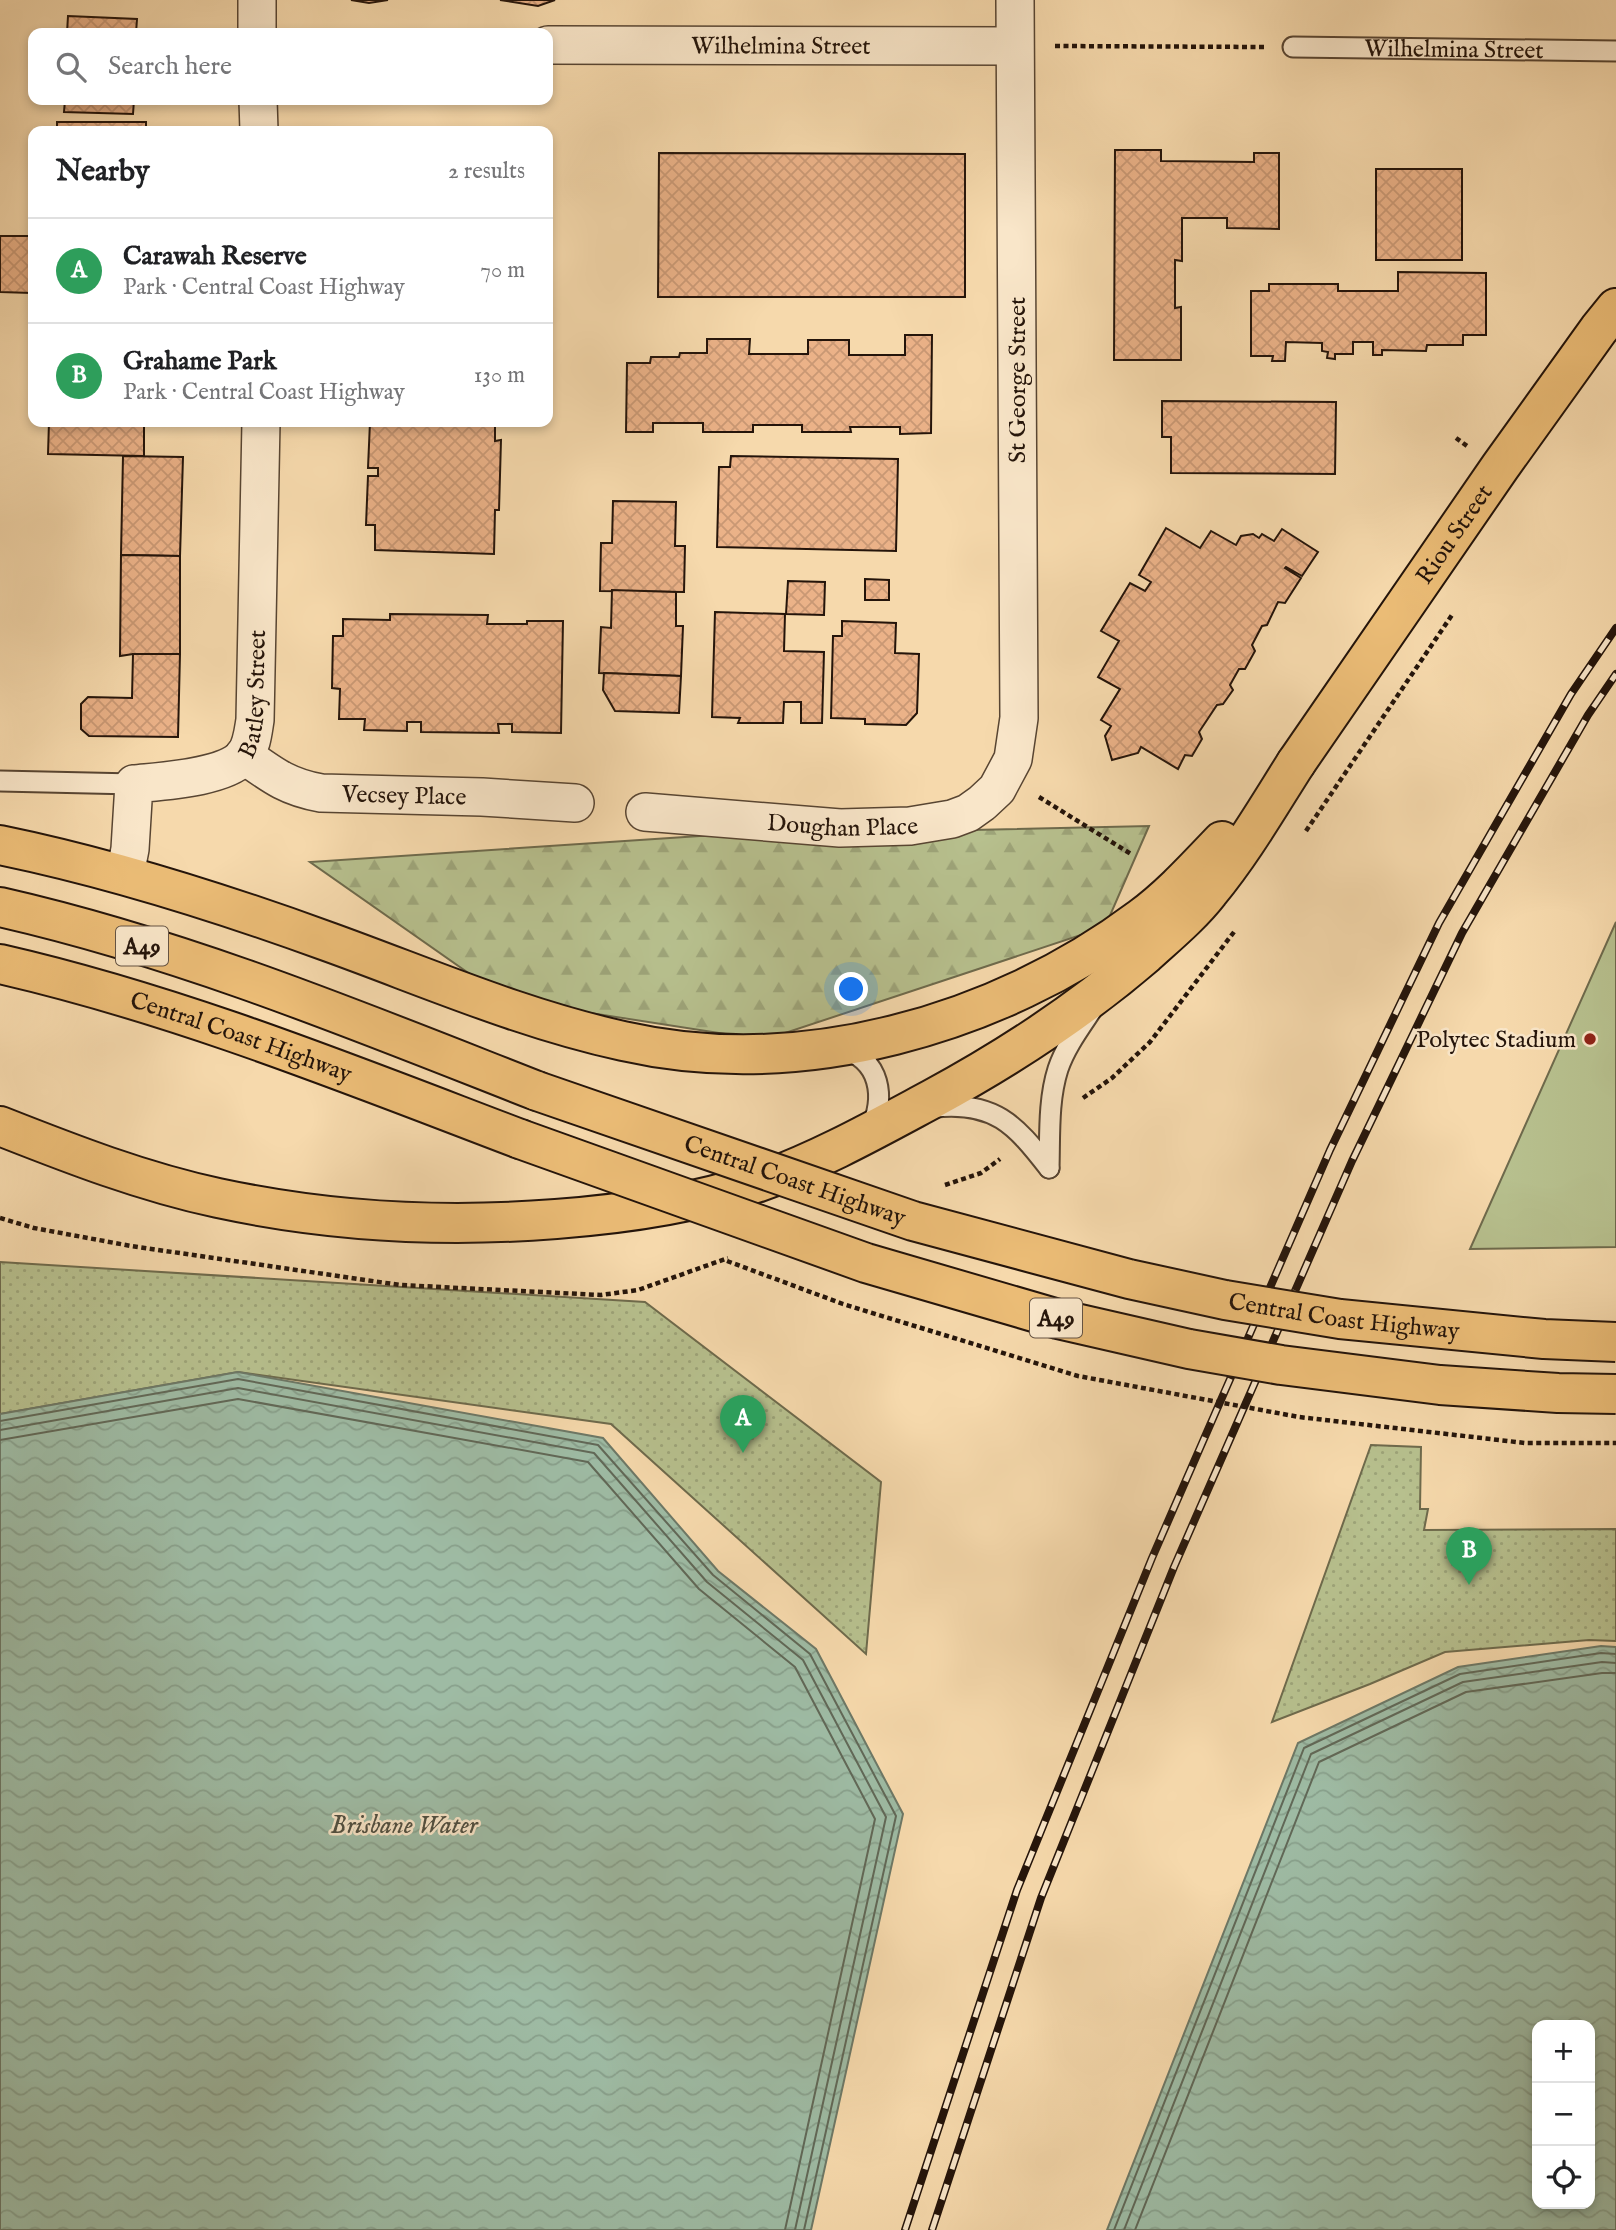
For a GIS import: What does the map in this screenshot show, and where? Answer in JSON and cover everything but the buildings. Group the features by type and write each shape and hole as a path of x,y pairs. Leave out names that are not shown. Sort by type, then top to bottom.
{"main road":[{"name":"Riou Street","path":"1296,763 1500,467 1616,308"},
{"path":"0,1126 141,1178 216,1198 297,1213 411,1224 525,1222 588,1217 655,1208 758,1182 815,1159 983,1072 1117,979 1174,929 1207,895 1296,763"},
{"path":"0,845 125,875 248,913 556,1024 615,1039 705,1053 766,1054 833,1047 927,1025 1011,994 1071,964 1143,917 1172,892 1296,763"},
{"name":"Central Coast Highway","path":"0,907 60,920 282,991 537,1091 913,1221 1129,1279 1225,1300 1340,1319 1544,1339 1616,1342"},
{"name":"Central Coast Highway","path":"0,964 148,1004 264,1042 520,1139 866,1263 1072,1322 1189,1349 1282,1365 1440,1385 1616,1394"}],"street":[{"path":"257,0 257,28"},
{"name":"St George Street","path":"1013,760 1019,718 1015,0"},
{"name":"Wilhelmina Street","path":"553,45 1014,46"},
{"path":"258,105 258,126"},
{"name":"Batley Street","path":"134,785 205,775 236,763 251,742 255,720 261,427"},
{"name":"Vecsey Place","path":"244,755 287,784 321,793 482,797 575,803"},
{"name":"Doughan Place","path":"645,812 840,828 935,824 968,813 982,803 997,789 1013,760"},
{"path":"125,875 130,849 134,785"}],"lane":[{"name":"Wilhelmina Street","path":"1293,47 1616,51"},
{"path":"0,781 134,785"},
{"path":"913,1109 971,1106 997,1115 1018,1132 1049,1168 1052,1102 1058,1068 1077,1031 1117,979"},
{"path":"833,1047 845,1049 862,1058 872,1069 877,1104 870,1131"}],"path":[{"path":"1014,46 1293,47"},
{"path":"1056,808 1130,854"}],"green space":[{"path":"1149,826 1105,927 764,1040 507,1000 310,862 700,836"},
{"name":"Polytec Stadium","path":"1616,922 1616,1247 1470,1249"},
{"path":"0,1262 645,1302 881,1482 866,1654 611,1424 238,1372 0,1414"},
{"path":"1371,1445 1421,1447 1420,1509 1428,1509 1424,1530 1616,1529 1616,1641 1589,1640 1445,1652 1272,1722"}],"water":[{"name":"Brisbane Water","path":"238,1372 603,1438 718,1571 816,1649 903,1814 811,2230 0,2230 0,1414"},
{"path":"1601,1646 1616,1647 1616,2230 1107,2230 1298,1743 1458,1667"}],"railway":[{"path":"905,2230 1017,1890 1152,1558 1330,1150 1439,923 1571,694 1616,628"},
{"path":"932,2230 1041,1898 1174,1567 1352,1161 1462,933 1588,715 1616,674"}],"place":[{"name":"Polytec Stadium","path":"1590,1039"},
{"name":"Carawah Reserve","path":"743,1453"},
{"name":"Grahame Park","path":"1469,1585"}]}
